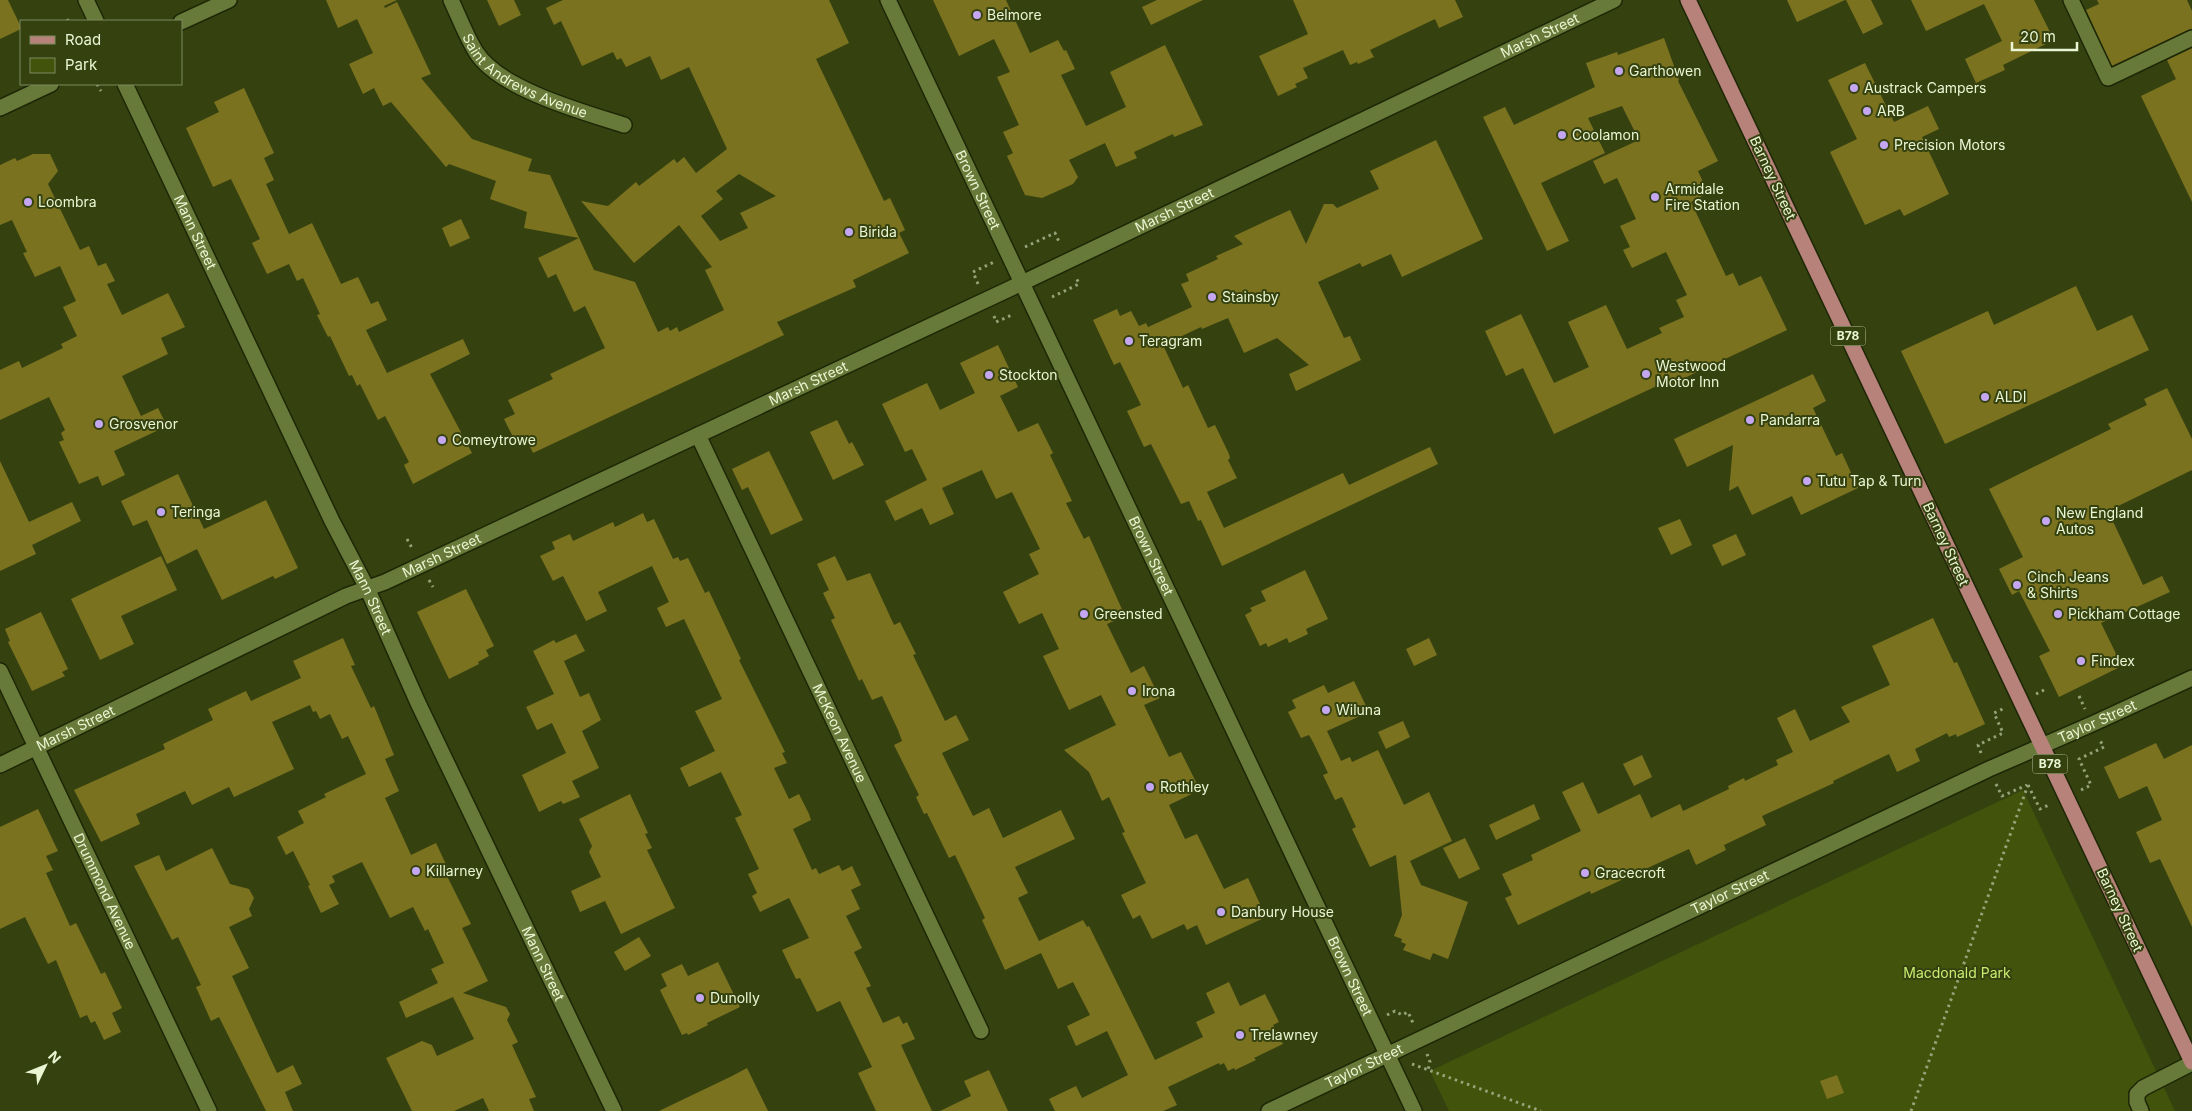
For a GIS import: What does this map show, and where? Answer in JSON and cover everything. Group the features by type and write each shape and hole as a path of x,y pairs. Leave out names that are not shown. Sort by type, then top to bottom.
{"main road":[{"name":"Barney Street","path":"1688,0 2192,1063"}],"street":[{"path":"86,0 96,20"},
{"path":"182,22 229,0"},
{"name":"Saint Andrews Avenue","path":"452,0 476,53 497,75 522,88 624,125"},
{"name":"Brown Street","path":"888,0 1414,1111"},
{"name":"Marsh Street","path":"0,765 346,596 385,582 698,436 1614,0"},
{"path":"2071,0 2108,78 2192,38"},
{"path":"0,108 49,85"},
{"name":"Mann Street","path":"125,85 332,522 367,588 418,703 614,1111"},
{"name":"McKeon Avenue","path":"698,436 981,1032"},
{"name":"Drummond Avenue","path":"0,672 209,1111"},
{"name":"Taylor Street","path":"1269,1111 1989,769 2192,678"},
{"path":"2141,1111 2137,1102 2137,1094 2143,1088 2192,1063"}],"path":[{"path":"98,85 101,91"},
{"path":"1028,246 1055,233 1059,242"},
{"path":"976,280 973,272 987,265"},
{"path":"1052,296 1079,284 1074,272"},
{"path":"991,311 996,322 1012,315"},
{"path":"407,539 412,548"},
{"path":"2038,693 2046,689"},
{"path":"2079,696 2083,704"},
{"path":"1982,754 1978,745 2003,733 1994,713 2001,710"},
{"path":"2084,788 2091,784 2079,759 2104,747 2100,740"},
{"path":"1998,788 2002,796 2028,785"},
{"path":"2028,785 2040,809 2047,806"},
{"path":"1911,1111 2028,785"},
{"path":"1389,1014 1395,1010 1402,1015 1408,1012 1412,1021"},
{"path":"1428,1057 1430,1062 1428,1070"},
{"path":"1420,1067 1541,1111"}],"green space":[{"name":"Macdonald Park","path":"2023,790 2175,1111 1449,1111 1430,1071"}],"building":[{"path":"0,0 8,0 20,25 20,29 0,39"},
{"path":"326,0 397,0 384,6 385,8 397,2 431,74 421,78 472,139 532,159 528,171 550,175 594,270 635,282 658,332 668,327 670,331 677,327 679,332 724,310 705,270 712,267 679,225 634,263 581,201 608,206 636,182 639,186 674,159 677,163 684,157 696,173 727,149 689,67 661,80 650,56 626,67 621,58 617,60 613,52 582,66 561,21 554,25 546,8 563,0 829,0 849,43 816,59 884,201 890,198 905,230 899,233 909,253 853,280 856,287 777,322 784,335 533,453 526,438 516,443 504,419 515,414 508,400 553,379 550,374 605,348 585,306 574,312 556,274 548,278 538,258 579,238 524,228 527,212 490,199 496,181 449,164 446,167 391,102 383,106 374,88 363,94 349,64 373,53 357,19 338,28","holes":["739,174 776,196 740,213 748,228 720,241 701,216 723,199 716,191"]},
{"path":"487,0 514,0 521,15 499,26"},
{"path":"933,0 1006,0 1030,53 1058,40 1064,51 1066,50 1075,69 1061,75 1086,126 1126,107 1110,72 1165,45 1203,125 1174,137 1173,134 1134,152 1137,158 1116,167 1105,143 1069,160 1078,177 1073,184 1042,198 1025,195 1007,156 1013,153 1003,132 1019,125 997,77 1010,72 994,39 959,56"},
{"path":"1157,0 1203,0 1151,25 1142,7"},
{"path":"1293,0 1455,0 1463,17 1439,28 1435,19 1370,50 1374,57 1358,64 1357,62 1350,65 1343,50 1303,68 1308,78 1295,84 1297,87 1278,96 1259,56 1308,34"},
{"path":"1787,0 1845,0 1797,22"},
{"path":"1846,0 1871,0 1883,24 1863,34"},
{"path":"1911,0 2034,0 2054,40 2003,65 2005,70 1976,83 1965,59 2002,41 1984,4 1926,31"},
{"path":"2097,0 2187,0 2192,11 2192,29 2112,66 2086,10 2099,4"},
{"path":"1664,38 1678,81 1718,161 1698,171 1708,193 1691,202 1726,276 1733,273 1739,286 1761,276 1787,330 1663,388 1661,384 1554,434 1523,368 1506,376 1485,331 1521,314 1554,383 1589,367 1568,322 1606,305 1627,349 1662,333 1659,328 1684,317 1676,300 1687,295 1666,252 1632,268 1623,250 1630,247 1620,226 1636,219 1617,178 1604,184 1593,161 1639,140 1622,106 1588,118 1605,153 1541,183 1569,241 1547,251 1483,117 1505,107 1514,125 1595,87 1586,63 1617,52 1618,55"},
{"path":"2192,48 2192,202 2141,96 2176,79 2167,60"},
{"name":"Precision Motors","path":"1865,63 1894,122 1928,106 1939,129 1922,137 1949,194 1904,216 1900,209 1865,225 1830,152 1857,139 1828,80"},
{"path":"244,88 274,153 264,158 274,180 266,184 289,234 312,223 341,284 358,277 371,304 378,301 387,320 366,330 387,373 463,339 470,354 430,374 472,453 413,484 404,465 409,462 385,416 378,420 360,384 357,386 352,375 349,376 330,336 328,337 317,315 320,314 303,278 297,281 289,264 267,274 252,243 260,239 231,179 213,187 186,128 219,112 214,102"},
{"path":"1436,140 1483,239 1402,277 1391,254 1362,267 1360,263 1318,282 1344,338 1350,336 1361,360 1296,391 1289,374 1309,365 1277,338 1244,353 1228,318 1202,329 1201,327 1163,345 1183,388 1188,385 1208,428 1215,425 1229,454 1230,458 1228,460 1237,478 1207,492 1224,528 1343,473 1349,485 1430,447 1438,464 1222,566 1201,520 1198,521 1189,501 1181,504 1151,444 1144,447 1127,411 1141,405 1120,362 1114,365 1093,320 1117,309 1120,316 1131,311 1139,326 1146,323 1148,327 1192,307 1181,284 1189,281 1186,274 1218,259 1216,256 1243,244 1234,236 1290,210 1306,244 1324,204 1333,204 1337,208 1379,189 1370,171"},
{"path":"33,154 50,154 58,171 48,184 80,250 89,246 98,266 106,263 115,281 107,284 122,315 168,293 185,327 161,338 168,354 122,376 141,416 158,408 167,426 114,451 125,475 102,486 98,476 79,484 59,442 64,440 61,433 65,430 49,397 0,420 0,370 19,361 22,368 63,348 61,344 77,336 63,307 76,301 60,266 35,277 23,253 27,252 12,220 0,225 0,165 15,158 17,161"},
{"path":"461,219 470,238 450,247 442,228"},
{"name":"ALDI","path":"2076,286 2097,331 2132,315 2149,350 1945,444 1901,351 1988,311 1994,325"},
{"path":"998,345 1018,387 1000,396 1018,432 1038,423 1053,453 1050,455 1072,501 1066,503 1084,539 1089,536 1125,616 1107,624 1131,673 1144,666 1160,698 1144,705 1169,757 1181,752 1200,790 1169,805 1185,839 1197,834 1224,889 1248,878 1266,917 1206,945 1197,925 1187,930 1184,924 1152,939 1140,915 1133,919 1121,895 1146,883 1122,833 1125,832 1109,797 1102,801 1089,772 1064,750 1116,725 1101,695 1069,710 1043,656 1059,649 1042,613 1019,624 1003,592 1039,574 1029,554 1040,549 1012,492 996,499 982,470 942,488 954,514 930,525 922,508 895,521 885,501 927,480 912,449 905,452 882,404 927,383 940,410 975,393 960,363"},
{"path":"1813,374 1826,401 1813,408 1836,456 1842,453 1858,488 1801,515 1792,496 1752,515 1738,486 1729,491 1733,445 1687,467 1674,439"},
{"path":"2167,388 2192,439 2192,470 2108,511 2143,585 2162,576 2170,592 2101,623 2122,666 2059,697 2039,656 2050,651 2019,591 2012,595 1999,569 2023,557 1989,489 2111,429 2108,424 2147,405 2144,399"},
{"path":"837,420 849,444 852,442 864,465 833,480 810,432"},
{"path":"769,451 803,520 771,535 748,487 742,490 732,469"},
{"path":"0,461 29,522 72,502 81,521 32,545 36,554 0,571"},
{"path":"178,474 204,529 266,500 298,568 275,579 273,576 222,600 197,549 167,564 147,520 133,526 121,501"},
{"path":"643,513 647,522 654,519 673,559 678,557 680,561 688,558 705,593 709,591 741,659 739,660 785,752 782,753 787,763 774,768 789,799 799,794 809,814 811,820 793,829 812,870 816,868 819,874 839,865 842,871 852,866 861,885 851,890 860,909 846,916 862,948 854,952 871,986 866,988 883,1023 899,1016 903,1024 907,1022 915,1039 901,1045 932,1111 876,1111 858,1073 872,1067 840,1001 817,1012 800,978 796,979 782,950 809,938 789,898 760,912 752,896 757,893 748,874 759,869 735,818 742,815 721,772 689,787 680,768 715,751 695,711 722,699 684,619 666,627 657,608 669,602 652,566 598,592 607,611 586,621 563,576 553,581 540,556 555,549 552,542 570,534 573,541 613,522 615,527"},
{"path":"1680,519 1692,545 1671,555 1658,528"},
{"path":"1736,534 1746,555 1722,566 1712,545"},
{"path":"161,556 177,590 121,616 134,644 100,660 71,599"},
{"path":"835,556 847,581 870,573 894,625 900,622 916,654 913,655 945,721 956,715 969,740 942,753 973,816 989,808 1003,838 1061,810 1075,839 1015,867 1028,893 1018,898 1039,941 1083,920 1087,927 1089,926 1155,1060 1203,1037 1196,1022 1215,1013 1206,993 1229,982 1240,1006 1265,994 1279,1022 1273,1025 1283,1044 1254,1058 1256,1060 1235,1070 1234,1068 1228,1071 1224,1063 1220,1065 1219,1063 1168,1087 1177,1105 1163,1111 1055,1111 1049,1099 1076,1086 1082,1098 1128,1075 1107,1031 1076,1046 1067,1026 1090,1015 1073,982 1058,989 1041,953 1005,970 982,920 985,918 955,855 949,858 927,813 924,814 916,797 919,795 894,745 902,741 882,696 872,700 862,679 859,681 831,620 835,618 823,593 829,590 817,564"},
{"path":"1305,570 1328,619 1306,629 1308,634 1289,643 1287,638 1268,647 1266,643 1260,646 1245,615 1252,611 1250,608 1266,601 1261,591"},
{"path":"466,589 494,646 486,650 489,656 478,662 479,664 449,679 417,612"},
{"path":"41,612 68,669 62,672 65,676 32,691 8,642 10,641 5,629"},
{"path":"1933,618 1954,663 1957,662 1985,724 1957,737 1956,734 1949,737 1947,733 1915,749 1920,761 1897,772 1889,754 1833,781 1834,783 1762,816 1766,825 1724,845 1726,850 1696,865 1689,849 1591,894 1590,891 1518,925 1505,898 1512,895 1502,874 1533,860 1531,855 1581,831 1562,792 1583,782 1598,814 1640,794 1651,818 1680,804 1683,811 1729,789 1728,786 1744,778 1745,781 1778,765 1776,760 1793,752 1777,718 1795,709 1810,741 1850,722 1841,707 1890,685 1872,646"},
{"path":"576,634 585,651 564,661 580,697 589,693 601,720 582,731 599,768 572,781 580,797 563,804 561,801 539,812 522,775 566,753 552,723 537,730 526,707 554,694 533,651 554,640 556,643"},
{"path":"343,638 355,665 351,666 371,708 374,706 394,755 385,759 399,791 385,798 411,855 436,843 451,875 447,876 471,924 462,928 488,981 463,993 506,1007 510,1014 507,1020 518,1042 512,1045 536,1097 529,1099 534,1111 489,1111 483,1098 454,1111 412,1111 386,1058 422,1041 432,1045 437,1056 474,1039 453,997 406,1018 399,1002 438,983 431,969 444,963 428,929 425,931 413,907 390,918 362,862 332,876 335,882 329,885 339,904 321,913 293,851 286,855 277,837 304,823 298,811 326,797 324,794 366,774 348,736 342,739 330,714 320,719 316,711 313,712 310,705 272,722 294,769 234,797 229,787 192,805 185,791 136,814 140,824 101,842 74,790 165,749 163,744 213,720 208,709 246,691 251,701 301,678 293,661"},
{"path":"1429,638 1437,655 1414,666 1406,649"},
{"path":"1354,681 1369,712 1327,731 1341,761 1350,757 1352,762 1378,750 1404,805 1429,792 1452,841 1410,861 1421,885 1468,902 1448,959 1433,953 1430,960 1403,950 1406,944 1401,942 1402,939 1394,936 1402,915 1396,855 1370,867 1352,829 1356,827 1342,797 1335,800 1323,775 1328,773 1313,742 1309,735 1301,738 1288,712 1296,708 1292,700 1324,685 1328,693"},
{"path":"1403,721 1410,737 1386,749 1378,732"},
{"path":"2156,743 2164,759 2192,745 2192,927 2160,859 2150,863 2136,832 2162,820 2147,786 2119,799 2104,767"},
{"path":"1642,755 1652,777 1634,786 1623,764"},
{"path":"630,794 648,833 645,834 652,848 647,850 675,908 621,934 605,901 580,912 571,891 601,877 589,852 592,846 579,819"},
{"path":"1534,804 1540,819 1496,840 1489,825"},
{"path":"38,809 58,851 46,856 53,870 46,873 70,926 76,923 101,974 105,972 122,1008 112,1013 121,1032 104,1040 95,1021 91,1023 87,1015 80,1018 56,960 48,964 25,917 0,929 0,827"},
{"path":"1465,838 1480,869 1459,879 1443,848"},
{"path":"212,848 230,884 249,889 254,898 249,909 252,916 229,927 249,968 232,976 277,1073 293,1065 302,1084 285,1092 293,1111 266,1111 219,1017 211,1021 196,987 201,985 178,937 172,940 134,866 159,855 166,871"},
{"path":"639,937 651,956 625,971 614,952"},
{"name":"Dunolly","path":"718,962 740,1007 707,1023 708,1025 688,1035 687,1033 682,1035 660,990 667,986 661,974 682,964 688,976"},
{"path":"747,1068 768,1111 659,1111 732,1076"},
{"path":"989,1070 1008,1111 940,1111 971,1096 964,1081"},
{"path":"1837,1075 1844,1093 1827,1099 1820,1081"}],"place":[{"name":"Belmore","path":"977,15"},
{"name":"Garthowen","path":"1619,71"},
{"name":"Austrack Campers","path":"1854,88"},
{"name":"ARB","path":"1867,111"},
{"name":"Coolamon","path":"1562,135"},
{"name":"Precision Motors","path":"1884,145"},
{"name":"Armidale Fire Station","path":"1655,197"},
{"name":"Loombra","path":"28,202"},
{"name":"Birida","path":"849,232"},
{"name":"Stainsby","path":"1212,297"},
{"name":"Teragram","path":"1129,341"},
{"name":"Westwood Motor Inn","path":"1646,374"},
{"name":"Stockton","path":"989,375"},
{"name":"ALDI","path":"1985,397"},
{"name":"Pandarra","path":"1750,420"},
{"name":"Grosvenor","path":"99,424"},
{"name":"Comeytrowe","path":"442,440"},
{"name":"Tutu Tap & Turn","path":"1807,481"},
{"name":"Teringa","path":"161,512"},
{"name":"New England Autos","path":"2046,521"},
{"name":"Cinch Jeans & Shirts","path":"2017,585"},
{"name":"Greensted","path":"1084,614"},
{"name":"Pickham Cottage","path":"2058,614"},
{"name":"Findex","path":"2081,661"},
{"name":"Irona","path":"1132,691"},
{"name":"Wiluna","path":"1326,710"},
{"name":"Rothley","path":"1150,787"},
{"name":"Killarney","path":"416,871"},
{"name":"Gracecroft","path":"1585,873"},
{"name":"Danbury House","path":"1221,912"},
{"name":"Dunolly","path":"700,998"},
{"name":"Trelawney","path":"1240,1035"}]}
